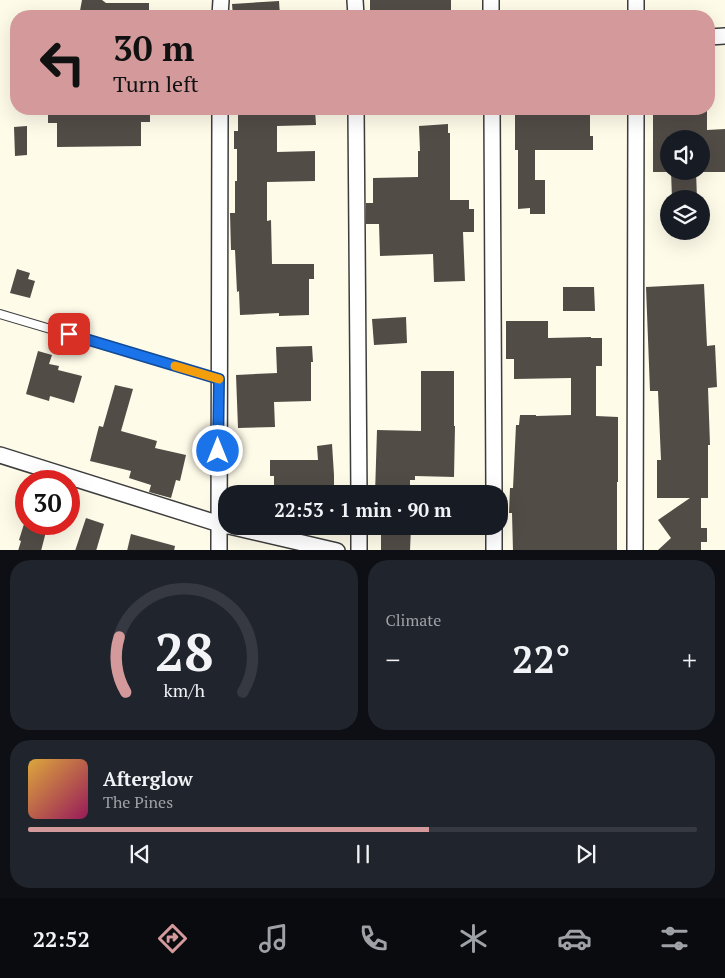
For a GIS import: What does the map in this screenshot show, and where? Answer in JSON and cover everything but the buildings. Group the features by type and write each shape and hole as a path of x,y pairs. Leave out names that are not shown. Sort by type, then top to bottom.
{"street":[{"path":"220,115 219,379 223,485"},
{"path":"356,115 359,485"},
{"path":"492,115 494,485"},
{"path":"635,550 636,115"},
{"path":"0,455 218,523"},
{"path":"219,550 222,535"},
{"path":"269,535 337,550"},
{"path":"359,535 359,550"},
{"path":"494,535 494,550"}],"lane":[{"path":"0,314 219,379"}],"slow traffic":[{"path":"175,366 219,379"}],"route":[{"path":"69,334 219,379 218,451"}]}
